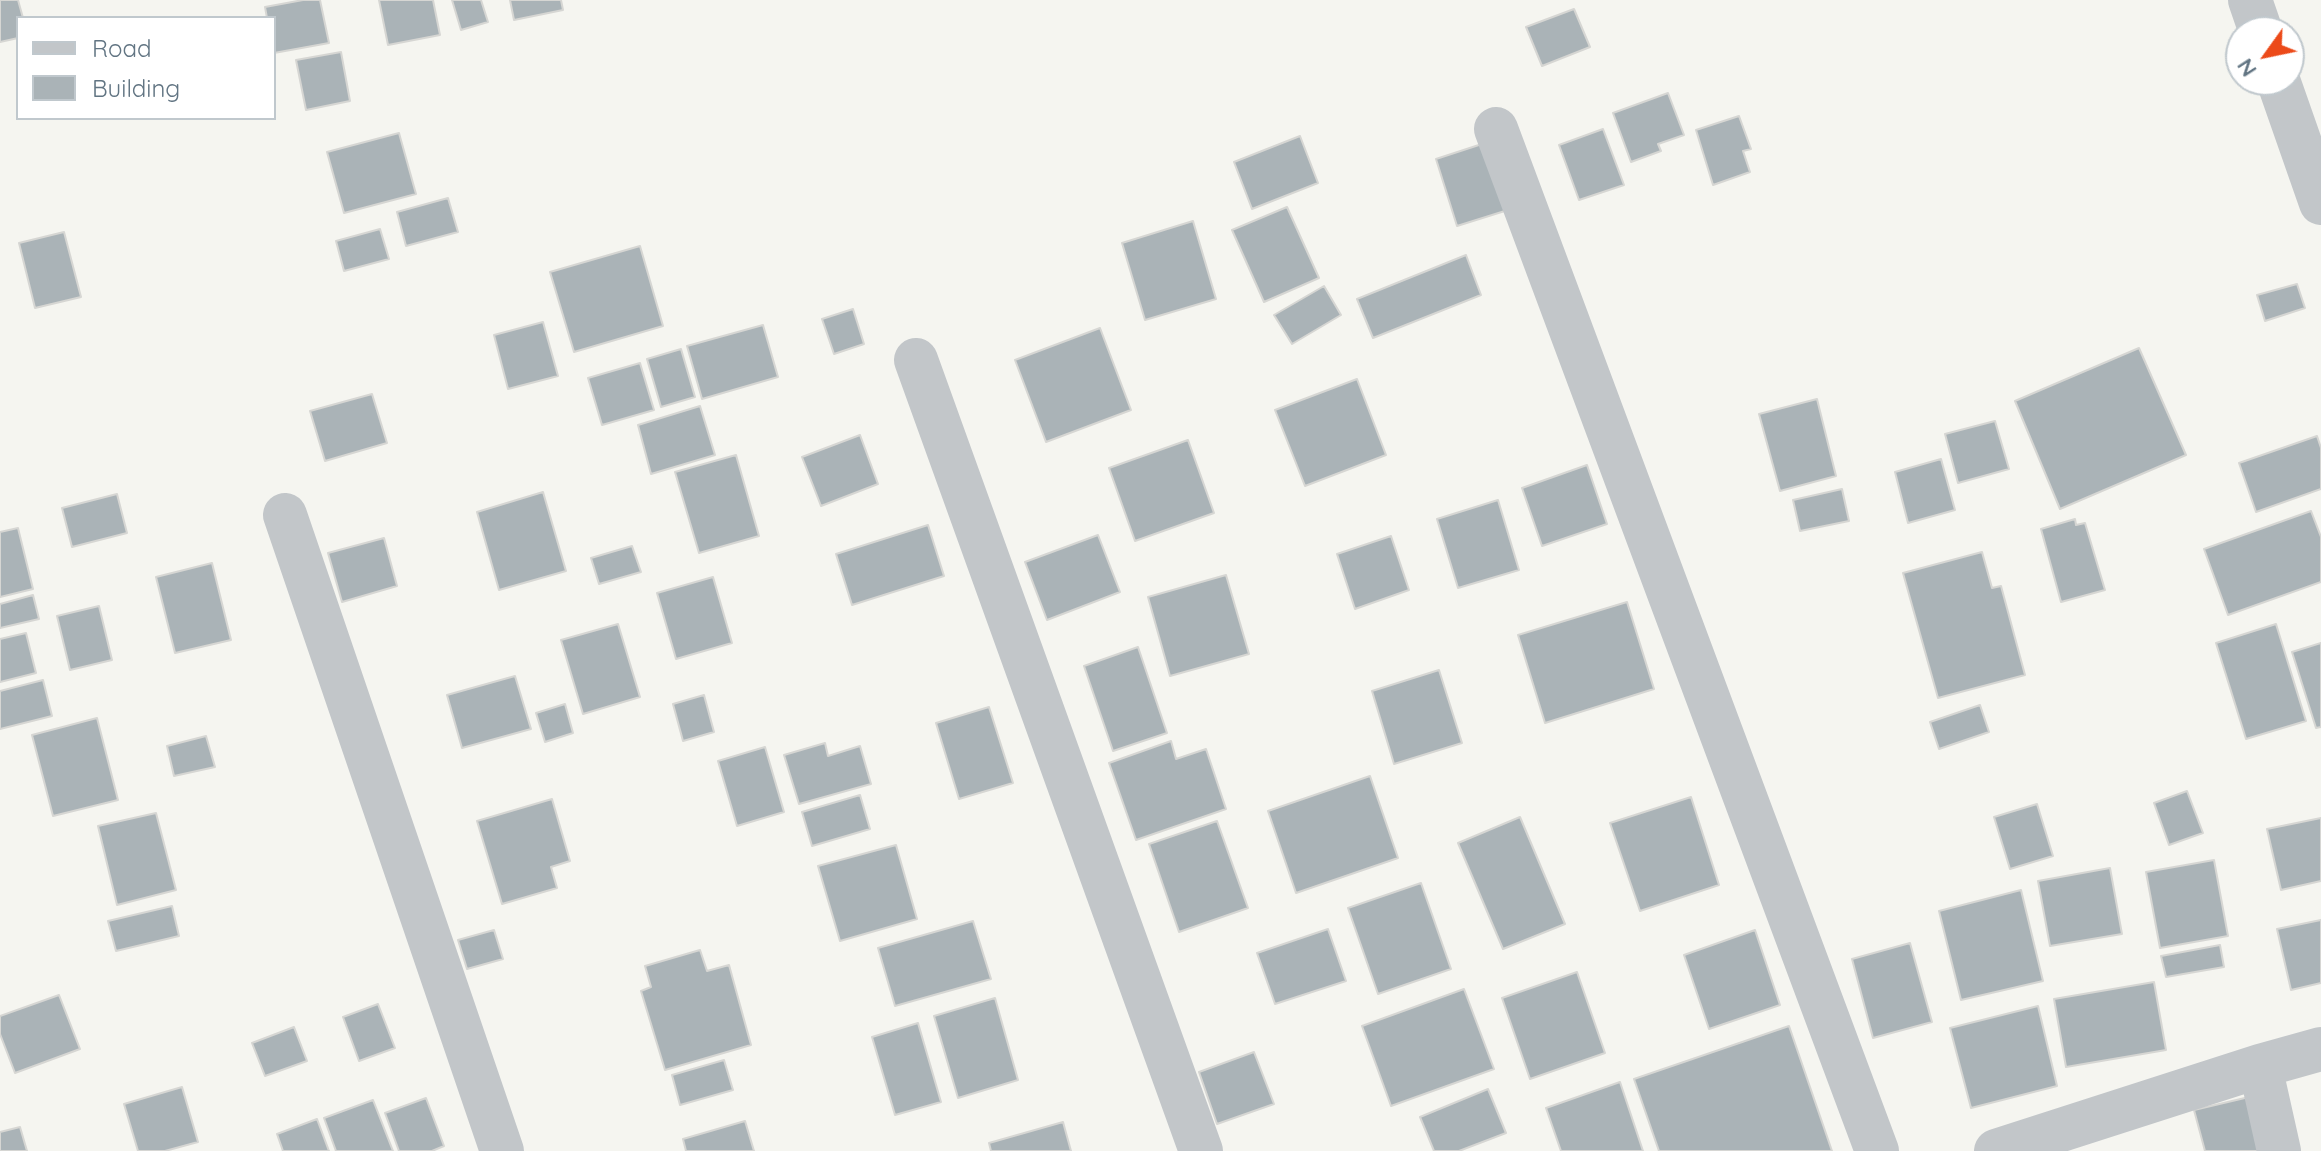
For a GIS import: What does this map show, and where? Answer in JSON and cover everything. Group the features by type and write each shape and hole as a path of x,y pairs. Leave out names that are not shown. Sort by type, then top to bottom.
{"street":[{"path":"2284,96 2321,203"},
{"path":"1496,129 1877,1151"},
{"path":"916,360 1201,1151"},
{"path":"285,515 502,1151"},
{"path":"1996,1151 2321,1049"},
{"path":"2260,1066 2279,1151"}],"building":[{"path":"0,0 18,0 22,16 16,16 16,38 0,42"},
{"path":"320,0 329,43 276,53 276,16 267,16 265,7"},
{"path":"379,0 433,0 440,35 388,45"},
{"path":"452,0 481,0 488,22 461,30"},
{"path":"510,0 561,0 563,10 514,20"},
{"path":"1574,9 1590,47 1542,66 1526,27"},
{"path":"341,52 350,101 306,110 296,60"},
{"path":"1668,93 1684,135 1658,144 1661,151 1631,162 1613,113"},
{"path":"1739,116 1751,149 1743,151 1750,172 1713,185 1696,130"},
{"path":"1603,129 1624,185 1579,200 1559,145"},
{"path":"399,133 416,194 344,213 327,152"},
{"path":"1300,136 1318,183 1252,209 1234,162"},
{"path":"1488,142 1508,210 1457,226 1436,159"},
{"path":"448,198 458,232 406,246 397,212"},
{"path":"1287,207 1319,278 1264,302 1232,230"},
{"path":"1193,221 1216,299 1145,320 1122,243"},
{"path":"380,229 389,259 344,271 336,241"},
{"path":"64,232 81,297 35,308 19,243"},
{"path":"640,246 663,326 574,352 550,272"},
{"path":"1466,255 1481,295 1373,338 1357,299"},
{"path":"2297,284 2305,308 2265,321 2257,295"},
{"path":"1324,286 1341,315 1292,344 1274,315"},
{"path":"853,309 864,344 834,354 822,319"},
{"path":"543,322 558,376 508,389 494,335"},
{"path":"763,325 778,377 702,399 687,346"},
{"path":"1100,328 1131,410 1046,442 1015,360"},
{"path":"2139,348 2186,455 2060,509 2015,401"},
{"path":"681,349 695,397 661,407 647,359"},
{"path":"640,363 654,410 602,425 588,378"},
{"path":"1357,379 1386,455 1305,486 1275,410"},
{"path":"372,394 387,443 325,461 310,411"},
{"path":"1817,399 1836,476 1780,491 1759,414"},
{"path":"700,406 715,455 651,474 638,425"},
{"path":"1995,421 2009,469 1958,483 1945,434"},
{"path":"860,435 878,484 821,506 802,457"},
{"path":"2317,436 2321,448 2321,489 2256,512 2239,463"},
{"path":"1188,440 1214,513 1135,541 1109,468"},
{"path":"736,455 759,536 699,553 675,472"},
{"path":"1941,459 1955,510 1908,523 1895,472"},
{"path":"1587,465 1607,524 1542,546 1522,488"},
{"path":"1842,489 1849,521 1800,531 1793,500"},
{"path":"543,492 566,571 499,590 477,512"},
{"path":"117,494 127,533 72,547 62,508"},
{"path":"1498,500 1519,570 1458,588 1437,519"},
{"path":"2311,511 2321,537 2321,582 2228,615 2204,549"},
{"path":"2075,519 2076,525 2085,523 2105,590 2061,602 2041,529"},
{"path":"928,525 944,576 852,605 836,554"},
{"path":"18,528 33,589 0,597 0,532"},
{"path":"1098,535 1120,592 1047,620 1025,562"},
{"path":"1391,536 1409,590 1355,609 1337,554"},
{"path":"384,538 397,586 342,602 328,553"},
{"path":"632,546 641,572 599,584 591,558"},
{"path":"1982,552 1992,588 2001,586 2025,675 1938,698 1903,573"},
{"path":"212,563 231,640 175,653 156,577"},
{"path":"1226,575 1249,654 1170,676 1148,597"},
{"path":"713,577 732,643 676,659 657,593"},
{"path":"33,595 39,619 0,628 0,604"},
{"path":"1627,602 1654,689 1545,723 1518,635"},
{"path":"99,606 112,660 70,670 57,616"},
{"path":"618,624 640,697 583,714 561,640"},
{"path":"2276,624 2306,721 2246,739 2216,643"},
{"path":"26,633 36,673 0,682 0,639"},
{"path":"2321,643 2321,727 2316,728 2292,652"},
{"path":"1138,647 1167,733 1113,751 1084,666"},
{"path":"1439,670 1462,743 1394,764 1372,691"},
{"path":"515,676 531,729 462,748 447,695"},
{"path":"43,680 52,716 0,729 0,691"},
{"path":"704,695 714,732 683,741 673,704"},
{"path":"565,704 573,733 545,742 536,713"},
{"path":"1980,705 1989,732 1939,749 1930,722"},
{"path":"989,707 1013,783 959,799 936,723"},
{"path":"97,718 118,800 53,816 32,735"},
{"path":"206,736 215,767 174,776 167,746"},
{"path":"1171,741 1176,759 1206,749 1226,809 1136,840 1109,763"},
{"path":"825,743 828,756 860,746 871,784 799,804 784,755"},
{"path":"765,747 784,812 737,826 718,761"},
{"path":"1370,776 1398,858 1296,893 1268,811"},
{"path":"2187,791 2203,833 2169,845 2154,803"},
{"path":"860,795 870,829 812,846 802,812"},
{"path":"1691,797 1719,885 1640,911 1610,823"},
{"path":"552,799 570,861 551,867 557,888 502,904 477,821"},
{"path":"2037,804 2053,856 2010,869 1994,817"},
{"path":"156,813 176,890 117,905 98,826"},
{"path":"1520,817 1565,924 1503,949 1458,843"},
{"path":"2321,818 2321,881 2281,890 2267,829"},
{"path":"1217,821 1248,908 1179,932 1149,844"},
{"path":"896,845 917,919 840,941 818,866"},
{"path":"2214,860 2228,936 2160,948 2146,872"},
{"path":"2110,868 2122,934 2050,946 2038,881"},
{"path":"1421,883 1451,969 1378,994 1348,908"},
{"path":"2021,890 2043,981 1961,1000 1939,911"},
{"path":"172,906 179,936 116,951 108,921"},
{"path":"2321,920 2321,983 2291,990 2277,929"},
{"path":"973,921 991,979 895,1006 878,948"},
{"path":"1328,929 1346,981 1275,1004 1257,953"},
{"path":"494,930 503,959 467,969 458,940"},
{"path":"1755,930 1780,1005 1709,1029 1684,955"},
{"path":"1910,943 1932,1022 1873,1038 1852,959"},
{"path":"2220,945 2224,967 2166,977 2161,956"},
{"path":"700,950 707,971 729,965 751,1045 665,1070 641,991 651,987 645,966"},
{"path":"1577,972 1605,1053 1530,1079 1502,998"},
{"path":"2154,982 2166,1050 2066,1067 2054,999"},
{"path":"1464,989 1494,1069 1391,1106 1362,1026"},
{"path":"59,995 80,1049 15,1073 0,1034 0,1016"},
{"path":"995,998 1018,1080 958,1098 934,1016"},
{"path":"378,1004 395,1048 359,1061 343,1017"},
{"path":"2038,1006 2057,1086 1971,1108 1950,1028"},
{"path":"918,1023 941,1102 895,1115 872,1037"},
{"path":"1789,1026 1832,1151 1659,1151 1634,1079"},
{"path":"294,1027 307,1061 265,1076 252,1043"},
{"path":"1254,1052 1274,1104 1217,1124 1199,1072"},
{"path":"724,1060 733,1090 680,1105 672,1075"},
{"path":"1620,1082 1643,1151 1561,1151 1546,1108"},
{"path":"182,1087 198,1142 165,1151 138,1151 124,1104"},
{"path":"1488,1089 1506,1133 1459,1151 1434,1151 1420,1117"},
{"path":"2249,1097 2262,1151 2205,1151 2194,1110"},
{"path":"426,1098 444,1146 432,1151 399,1151 385,1113"},
{"path":"373,1100 393,1151 336,1151 324,1118"},
{"path":"317,1119 329,1151 283,1151 277,1134"},
{"path":"745,1121 754,1151 686,1151 683,1139"},
{"path":"1063,1122 1071,1151 991,1151 989,1143"},
{"path":"20,1127 27,1151 0,1151 0,1132"}]}
